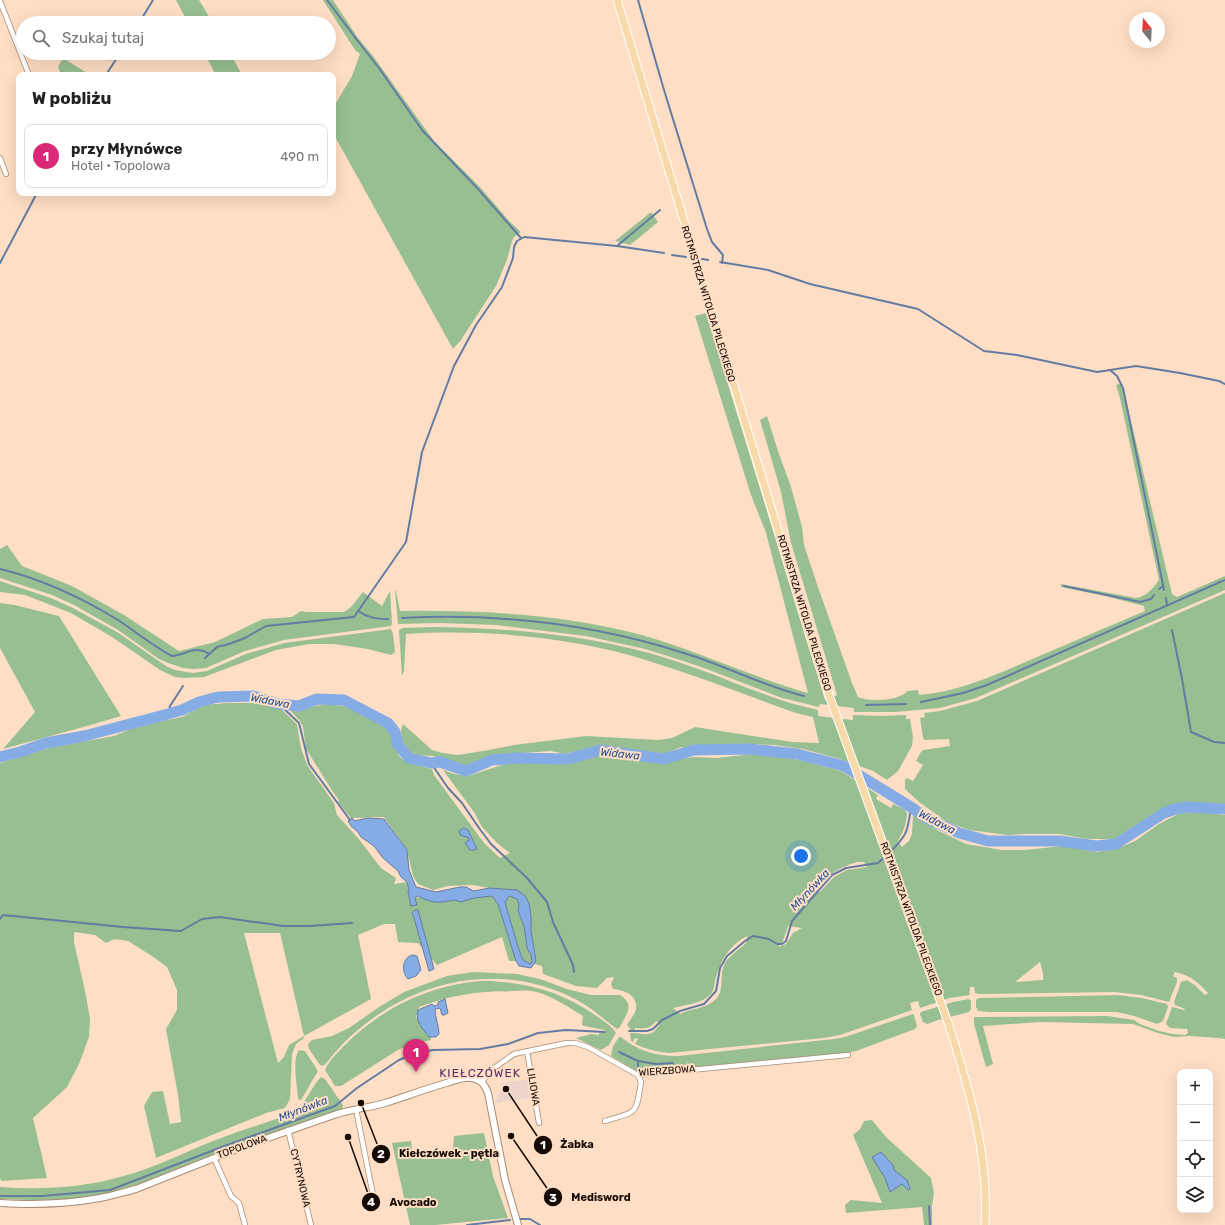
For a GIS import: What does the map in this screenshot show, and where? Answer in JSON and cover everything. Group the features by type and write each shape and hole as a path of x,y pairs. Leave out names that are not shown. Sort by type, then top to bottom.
{"main road":[{"name":"ROTMISTRZA WITOLDA PILECKIEGO","path":"617,0 764,487 830,698 950,1025 977,1122 985,1188 984,1225"}],"street":[{"path":"0,1 16,40"},
{"path":"24,60 29,72"},
{"path":"0,158 6,174"},
{"name":"WIERZBOWA","path":"482,1082 490,1071 503,1060 514,1054 527,1050 575,1042 588,1047 638,1076 848,1055"},
{"name":"LILIOWA","path":"527,1050 539,1123"},
{"path":"605,1121 631,1113 636,1109 641,1082 638,1076"},
{"name":"TOPOLOWA","path":"0,1202 22,1204 59,1203 100,1198 136,1189 288,1130 341,1112 386,1102 460,1079 472,1078 482,1082"},
{"path":"482,1082 488,1093 505,1180 518,1225"},
{"path":"356,1109 374,1200"},
{"name":"CYTRYNOWA","path":"288,1130 311,1225"},
{"path":"214,1158 231,1196 239,1203 245,1225"}],"shaded area":[{"path":"529,1079 532,1098 495,1103 502,1088 501,1083"}],"green space":[{"path":"176,0 199,0 209,16 184,16"},
{"path":"323,0 333,0 358,38 373,56 434,141 479,186 510,222 521,232 514,237 512,241 507,260 496,286 461,340 453,349 336,138 336,103 352,76 360,54 355,50 336,20 336,16 333,16"},
{"path":"62,60 66,60 85,72 60,72 58,67"},
{"path":"208,60 234,60 240,72 214,72"},
{"path":"651,212 658,222 630,245 615,241"},
{"path":"706,313 825,700 837,695 791,543 781,492 760,420 767,416 791,487 802,527 804,545 818,587 852,683 858,697 863,699 884,700 898,697 907,691 918,690 919,695 964,686 1007,670 1145,611 1144,606 1061,587 1061,584 1136,598 1147,594 1159,580 1116,385 1122,383 1172,594 1177,597 1225,576 1225,590 976,698 940,708 896,712 854,712 854,708 820,704 819,707 782,698 674,658 645,649 586,636 496,625 439,623 398,624 395,591 400,611 461,611 522,615 582,622 612,628 663,641 787,687 808,693 766,533 751,495 695,316"},
{"path":"7,545 22,566 72,586 124,615 179,651 215,642 263,619 292,617 301,611 344,612 351,607 363,592 382,606 390,591 392,623 391,626 284,640 245,651 206,668 183,668 159,659 118,630 74,605 52,595 0,578 0,549"},
{"path":"0,581 51,598 73,608 117,632 166,666 175,670 193,673 207,671 246,654 284,643 391,629 395,652 391,655 368,649 334,644 309,644 276,650 204,677 175,677 160,670 112,637 71,613 25,595 0,592"},
{"path":"1225,593 1225,804 1172,805 1114,839 1086,839 1060,834 1008,835 969,830 947,822 919,802 905,789 905,780 907,778 913,781 923,765 916,761 923,750 950,746 949,739 925,740 923,738 920,718 925,717 924,713 940,711 977,701"},
{"path":"0,603 15,605 59,616 121,716 3,749 35,712 0,648"},
{"path":"432,627 522,631 552,634 611,644 669,659 775,698 818,710 818,716 853,720 853,715 906,715 906,719 910,719 913,737 912,746 898,771 887,780 873,771 840,759 803,749 774,745 750,744 726,747 681,747 665,754 600,745 565,754 551,751 494,755 466,766 458,766 449,760 411,753 402,743 401,730 403,724 432,750 458,755 514,745 586,736 658,740 672,738 695,727 792,742 819,743 813,717 796,713 706,680 623,653 562,641 499,634 406,634 404,671 402,676 399,630 403,628"},
{"path":"227,703 262,703 281,709 297,724 301,748 307,765 334,803 337,815 358,838 381,868 396,878 394,884 407,882 410,899 424,898 438,902 453,900 461,902 474,898 492,896 498,904 516,961 509,961 502,937 437,965 418,943 398,942 395,924 384,924 358,935 371,999 304,1036 304,1038 296,1044 292,1054 290,1099 285,1108 266,1113 156,1158 144,1106 152,1092 163,1091 170,1124 181,1122 178,1095 166,1029 177,1010 177,990 167,967 128,941 115,939 106,943 95,935 74,932 74,942 90,1019 89,1037 79,1064 67,1087 33,1118 47,1178 1,1181 0,763 53,747 114,736 138,726 182,717 204,705","holes":["244,933 280,933 304,1036 289,1045 284,1057 278,1063"]},
{"path":"326,704 352,708 377,721 391,731 396,749 402,759 407,762 432,769 434,775 484,843 500,858 510,853 497,843 482,827 474,812 443,770 454,774 468,776 505,764 526,761 571,764 594,755 604,754 664,763 694,757 717,758 752,754 770,755 799,760 841,771 878,795 876,799 891,808 893,804 904,809 907,813 906,820 898,841 902,847 909,841 912,834 913,815 921,818 937,830 966,844 1002,850 1024,850 1064,846 1097,852 1121,847 1135,841 1159,824 1180,813 1197,812 1225,815 1225,1039 1189,1036 1174,1037 1133,1024 1040,1022 983,1026 993,1064 986,1067 974,1024 974,1017 1107,1016 1134,1020 1140,1024 1159,1031 1185,1035 1188,1033 1187,1029 1170,1028 1166,1024 1172,1007 1185,1009 1175,1005 1174,1002 1181,982 1187,980 1205,995 1208,993 1193,980 1185,975 1175,972 1173,976 1177,978 1177,982 1169,1002 1141,995 1115,992 977,994 975,993 974,987 970,987 970,995 950,998 920,1008 918,1001 910,1003 912,1010 840,1035 824,1038 669,1053 643,1047 635,1044 638,1039 635,1038 633,1042 631,1041 630,1033 648,1034 657,1029 660,1024 656,1021 652,1026 647,1028 635,1028 635,1030 631,1030 627,1025 636,1009 635,1000 626,992 613,989 611,984 614,977 607,978 597,988 576,986 543,974 542,966 534,964 536,961 531,931 531,916 517,890 502,890 472,885 448,886 433,890 418,884 413,876 407,850 384,817 351,818 338,802 339,800 306,749 303,727 300,721 288,708 303,708","holes":["864,862 867,867 847,870 834,877 820,892 815,890 829,876 839,869 851,864","788,926 802,928 793,933 786,944 778,947 783,941","747,936 746,943 724,964 721,989 718,997 703,1007 680,1014 673,1008 697,1002 710,995 713,991 715,979 724,958 731,948","1040,962 1043,980 1015,982"]},
{"path":"509,896 517,899 519,904 518,911 524,926 527,948 531,955 532,962 530,964 523,960 504,902"},
{"path":"473,972 517,974 540,979 567,989 591,995 620,995 628,1002 629,1006 627,1014 620,1027 617,1029 581,1002 548,988 521,981 493,979 466,980 439,986 412,996 387,1009 354,1033 323,1066 320,1065 309,1049 308,1044 312,1040 332,1036 349,1028 404,992 447,976"},
{"path":"497,981 527,985 555,994 595,1015 607,1023 616,1033 609,1045 601,1050 576,1038 591,1034 599,1035 599,1033 605,1033 605,1030 582,1025 583,1016 544,994 524,991 465,994 419,1007 416,1017 429,1037 431,1037 431,1040 412,1044 398,1050 341,1086 335,1086 325,1070 333,1057 373,1021 406,1001 424,994 462,983"},
{"path":"1118,995 1142,998 1167,1004 1168,1007 1163,1021 1157,1024 1117,1012 989,1012 978,1011 976,1007 976,1000 979,998"},
{"path":"969,999 971,1001 971,1009 969,1012 927,1024 923,1022 920,1014 921,1012 953,1002"},
{"path":"913,1014 917,1026 915,1029 856,1051 845,1053 642,1072 636,1071 611,1056 613,1046 619,1037 648,1052 678,1056 834,1039 845,1037"},
{"path":"299,1050 305,1051 318,1071 301,1100 298,1099 296,1073 296,1060"},
{"path":"321,1077 325,1079 343,1105 342,1109 113,1192 63,1200 0,1199 0,1187 45,1188 90,1184 131,1174 154,1166 217,1139 285,1116 302,1104"},
{"path":"872,1120 886,1137 931,1178 934,1193 932,1205 932,1225 924,1225 922,1207 846,1213 845,1205 851,1200 882,1203 853,1135 860,1129 864,1121"},
{"path":"484,1133 493,1176 508,1218 435,1225 410,1225 392,1143 411,1141 413,1158 441,1159 440,1151 453,1149 454,1136"}],"water":[{"path":"352,818 355,821 367,818 384,819 407,850 409,870 416,887 436,892 460,887 466,887 474,891 489,888 517,890 525,896 529,903 531,931 536,961 531,968 519,966 516,961 498,904 492,896 474,898 461,902 453,900 438,902 429,901 418,896 415,898 417,905 411,906 407,882 401,877 398,871 383,858 374,846 361,837 348,821","holes":["509,896 517,899 519,904 518,911 524,926 527,948 531,955 532,962 530,964 523,960 505,902"]},
{"path":"464,828 468,830 477,849 470,850 465,843 469,841 469,838 460,835 459,831"},
{"path":"415,910 418,910 434,969 429,971 412,913"},
{"path":"409,956 417,956 421,970 416,976 408,979 404,973 404,965"},
{"path":"445,999 448,1013 442,1015 440,1008 435,1009 439,1034 436,1037 429,1037 418,1021 418,1010 432,1004 434,1006 438,1005 438,1002"},
{"path":"881,1152 892,1164 895,1171 907,1180 910,1189 908,1190 902,1184 890,1192 885,1178 872,1157"}],"waterway":[{"path":"143,16 153,0"},
{"path":"327,0 379,68 422,130 479,190 521,238"},
{"path":"638,0 707,229 712,242 723,255 722,263"},
{"path":"108,72 116,60"},
{"path":"0,263 35,196"},
{"path":"617,246 660,210"},
{"path":"205,658 217,647 245,638 266,626 354,617 406,542 422,452 454,366 476,325 502,287 513,258 514,247 517,241 524,237 617,246 664,253"},
{"path":"672,255 686,257"},
{"path":"702,259 708,260"},
{"path":"720,262 768,270 810,284 918,309 984,351 1017,355 1097,372 1136,366 1180,373 1219,381 1225,384"},
{"path":"1110,370 1117,376 1123,388 1164,590"},
{"path":"0,569 31,578 90,604 118,620 172,656 194,650 208,653"},
{"path":"921,702 963,693 987,685 1225,580"},
{"path":"1064,586 1140,602 1151,599 1154,595"},
{"path":"1159,589 1163,586"},
{"path":"1166,598 1167,605"},
{"path":"358,611 373,618 388,619"},
{"path":"402,618 474,617 510,619 582,628 617,635 687,654 774,687 804,696"},
{"path":"1172,630 1181,674"},
{"path":"1181,673 1191,732 1214,742 1225,743"},
{"path":"168,714 170,706 183,686"},
{"name":"Widawa","path":"0,757 46,743 84,736 168,714 182,710 199,702 218,697 253,696 279,704 299,706 317,699 344,700 388,723 395,732 398,745 409,758 431,763 440,762 466,771 492,760 518,758 568,759 600,750 664,759 694,750 749,749 797,754 844,766 911,807 926,818 959,833 988,841 1059,841 1096,846 1116,844 1164,813 1175,809 1187,807 1225,809"},
{"path":"279,704 299,723 309,764 350,820"},
{"path":"866,705 906,704"},
{"path":"431,763 448,788 462,803 491,844 527,878 547,902 553,922 573,965 574,972"},
{"name":"Młynówka","path":"889,853 900,842 906,833 911,807"},
{"name":"Młynówka","path":"629,1031 647,1031 653,1029 662,1020 680,1011 704,1004 716,991 720,968 727,956 745,941 753,936 769,939 777,944 782,944 786,941 792,921 832,875 846,868 878,863 886,856"},
{"path":"0,919 3,915 123,927 181,931 202,919 220,917 283,926 352,923"},
{"name":"Młynówka","path":"0,1196 42,1196 110,1190 335,1106 357,1088 399,1060 413,1054 433,1050 480,1049 508,1044 538,1033 566,1030 605,1032"},
{"path":"619,1052 638,1061"},
{"path":"638,1071 638,1061 656,1064 673,1063"},
{"path":"929,1206 930,1225"},
{"path":"520,1219 530,1219 540,1225"},
{"path":"467,1225 510,1220"}],"place":[{"name":"przy Młynówce","path":"416,1072"},
{"name":"Żabka","path":"506,1089"},
{"name":"Kiełczówek - pętla","path":"361,1103"},
{"name":"Medisword","path":"511,1136"},
{"name":"Avocado","path":"348,1137"}],"district":[{"name":"KIEŁCZÓWEK","path":"480,1073"}]}
